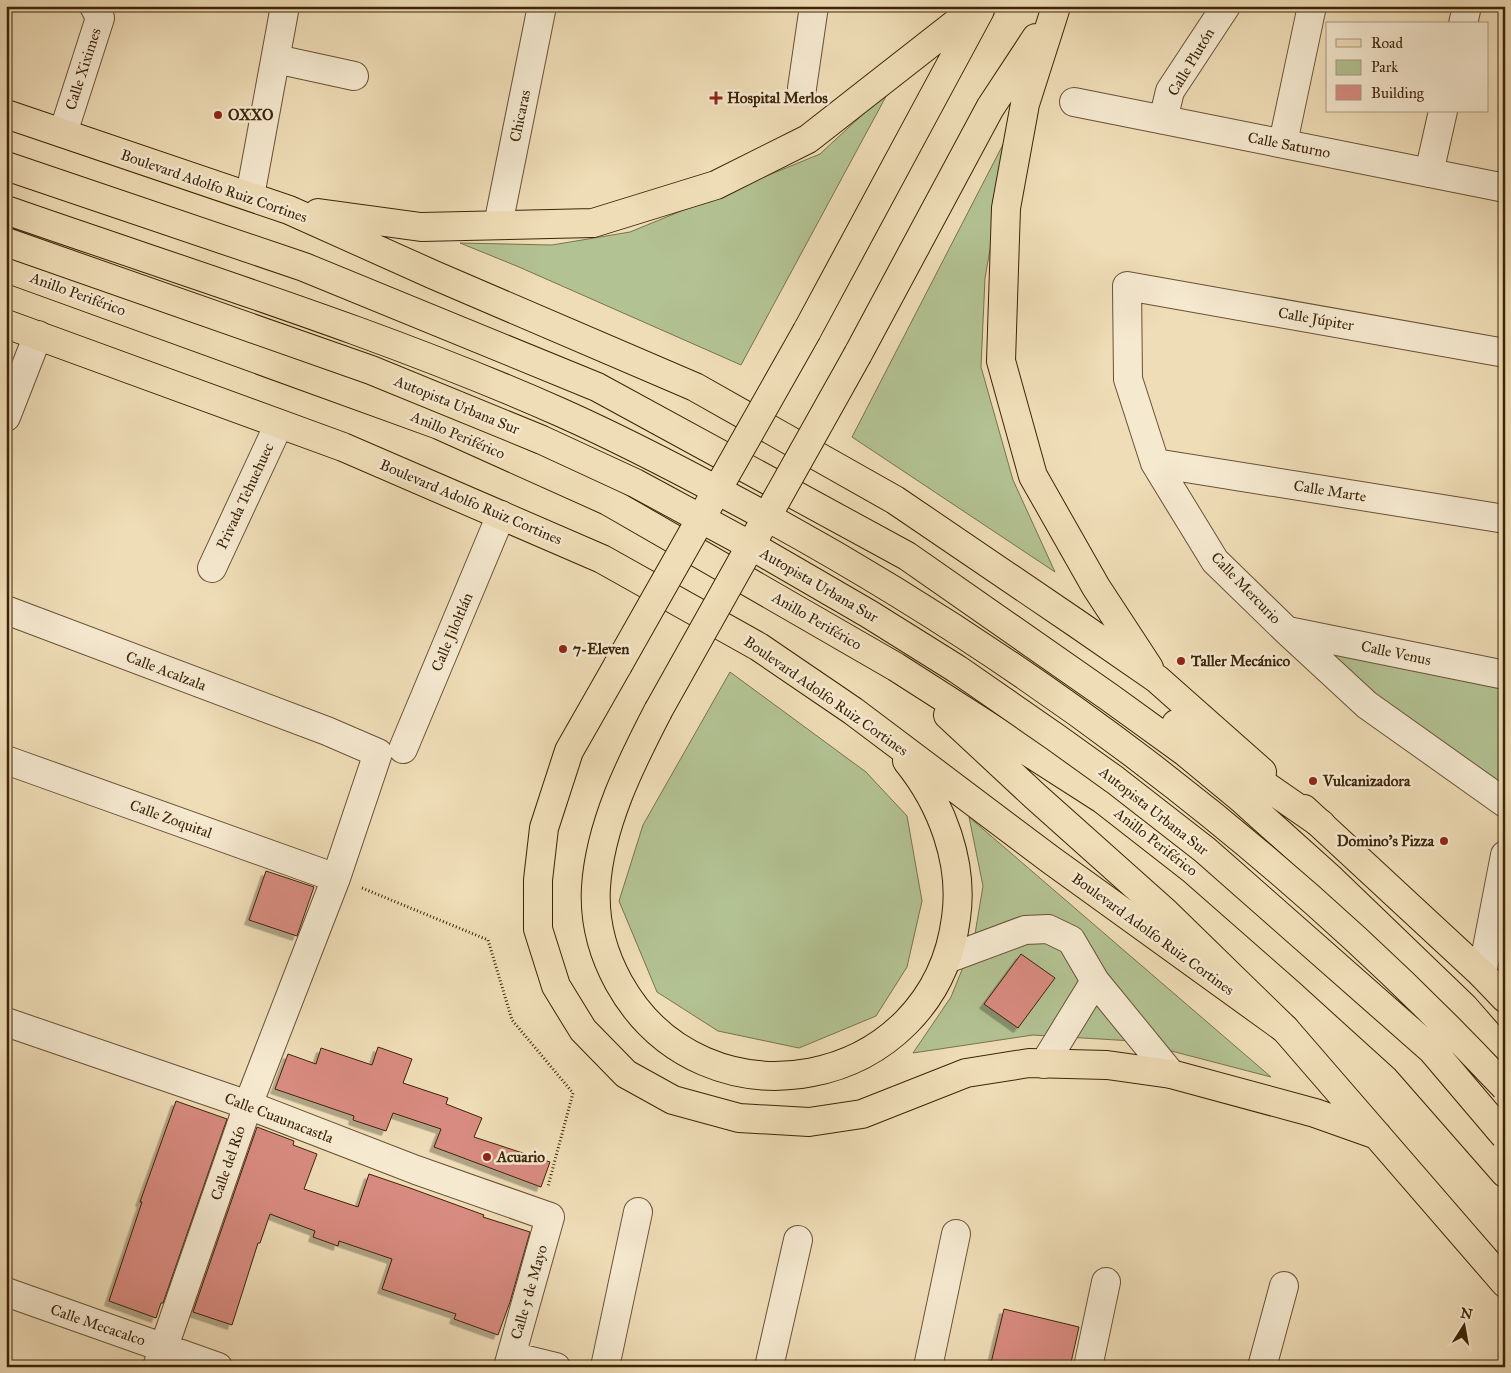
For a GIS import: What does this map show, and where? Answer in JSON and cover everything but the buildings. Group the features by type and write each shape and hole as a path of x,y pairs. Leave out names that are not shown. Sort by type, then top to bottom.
{"main road":[{"path":"289,210 422,227 593,223 716,185 808,139 980,6"},
{"path":"980,6 807,331 570,751 544,828 538,880 538,929 556,986 583,1030 626,1074 673,1100 739,1118 808,1122 862,1114 966,1073 1029,1062 1107,1066 1171,1074 1315,1113 1378,1136"},
{"path":"853,711 897,748 915,771 930,795 942,821 952,848 958,904 954,932 947,959 935,985 919,1008 900,1029 861,1056 826,1070 798,1075 769,1076 741,1073 714,1065 688,1053 664,1037 644,1018 626,995 612,971 602,944 597,917 596,888 599,860 610,822 636,754 658,711 858,354 990,108 1056,8"},
{"path":"1056,8 1025,104 1006,208 1001,361 1033,476 1096,587 1156,679"},
{"name":"Boulevard Adolfo Ruiz Cortines","path":"6,114 289,210 694,387 895,500 1156,679 1321,824 1482,974 1505,998"},
{"path":"6,166 304,267 597,387 1037,626 1321,824"},
{"path":"6,210 334,323 453,368 562,413 786,526 869,575 993,653 1134,753 1190,796 1373,954 1459,1038 1505,1087"},
{"name":"Autopista Urbana Sur","path":"6,242 371,370 542,440 635,483 757,549 869,614 957,669 1055,736 1116,780 1205,850 1432,1050 1505,1136"},
{"name":"Anillo Periférico","path":"6,268 439,425 608,501 896,666 1102,799 1193,870 1406,1060 1505,1172"},
{"name":"Boulevard Adolfo Ruiz Cortines","path":"6,324 343,447 602,559 759,646 853,711 1043,854 1285,1029 1505,1283"},
{"path":"907,556 1117,702 1185,752 1243,800 1332,880 1464,1007 1505,1054"},
{"path":"896,666 1035,796 1166,913 1285,1029"}],"street":[{"name":"Calle Xiximes","path":"63,133 100,18 94,6"},
{"path":"250,196 286,6"},
{"name":"Chicaras","path":"498,225 542,6"},
{"path":"802,88 814,6"},
{"name":"Calle Plutón","path":"1163,120 1170,91 1226,6"},
{"path":"1283,143 1312,6"},
{"path":"1463,22 1467,6"},
{"path":"276,59 354,76"},
{"name":"Calle Saturno","path":"1074,102 1505,188"},
{"path":"1429,173 1443,112"},
{"name":"Calle Júpiter","path":"1127,286 1505,352"},
{"name":"Calle Mercurio","path":"1127,286 1128,379 1155,463 1215,561 1367,705 1505,803"},
{"path":"6,417 38,335"},
{"name":"Privada Tehuehuec","path":"212,568 279,424"},
{"name":"Calle Marte","path":"1155,463 1505,519"},
{"name":"Calle Jiloltlán","path":"403,748 501,515"},
{"name":"Calle Acalzala","path":"6,610 327,731 378,753 336,878"},
{"name":"Calle Venus","path":"1287,631 1505,675"},
{"name":"Calle Zoquital","path":"6,760 336,878"},
{"path":"1482,974 1505,855"},
{"name":"Calle del Río","path":"160,1357 248,1105 336,878"},
{"path":"947,959 1025,930 1048,929 1071,940 1095,981 1171,1074"},
{"path":"1044,1064 1095,981"},
{"name":"Calle Cuaunacastla","path":"6,1022 248,1105 416,1170 545,1216"},
{"path":"604,1367 638,1212"},
{"name":"Calle 5 de Mayo","path":"510,1361 545,1216"},
{"path":"928,1367 956,1234"},
{"path":"769,1367 798,1240"},
{"path":"1088,1367 1106,1282"},
{"path":"1262,1367 1284,1286"},
{"name":"Calle Mecacalco","path":"6,1292 160,1357 218,1367"},
{"path":"510,1361 556,1367"}],"path":[{"path":"336,878 488,940 512,1020 573,1093 545,1216"}],"green space":[{"path":"890,89 741,365 460,243 552,245 630,232 820,154"},
{"path":"1011,129 985,278 981,367 1013,480 1055,572 852,437"},
{"path":"1287,631 1505,675 1505,803"},
{"path":"730,672 866,772 907,816 922,901 907,967 876,1016 799,1048 718,1031 657,992 619,901 643,825"},
{"path":"969,817 1271,1077 1133,1041 1033,1035 913,1053 951,997 974,940 983,886"}],"place":[{"name":"Hospital Merlos","path":"716,98"},
{"name":"OXXO","path":"218,115"},
{"name":"7-Eleven","path":"563,649"},
{"name":"Taller Mecánico","path":"1181,661"},
{"name":"Vulcanizadora","path":"1313,781"},
{"name":"Domino's Pizza","path":"1444,841"},
{"name":"Acuario","path":"487,1157"}]}
